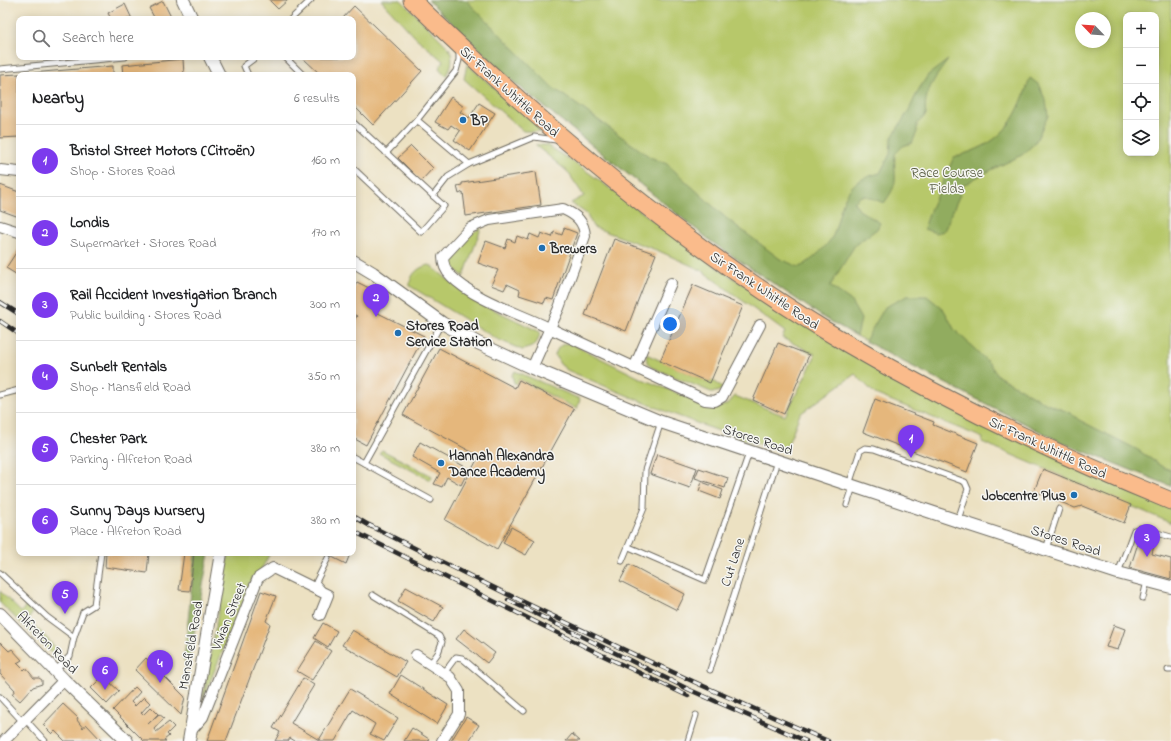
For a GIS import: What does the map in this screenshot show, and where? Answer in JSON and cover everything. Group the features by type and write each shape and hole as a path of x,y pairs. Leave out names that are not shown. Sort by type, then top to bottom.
{"highway":[{"name":"Sir Frank Whittle Road","path":"412,0 458,45 569,143 656,214 713,256 847,343 956,405 1102,473 1171,501"}],"street":[{"path":"183,0 191,16"},
{"path":"212,60 218,72"},
{"path":"0,170 16,172"},
{"path":"532,368 549,327 559,308 585,236 584,228 573,214 563,209 489,220 470,228 443,257 443,265 451,276 472,292 549,327 634,368 705,400 715,401 722,397 760,325"},
{"path":"0,226 16,231"},
{"name":"Stores Road","path":"356,265 442,323 478,343 532,368 662,422 749,453 1118,573 1171,587"},
{"path":"634,368 671,283"},
{"name":"Mansfield Road","path":"190,737 220,556"},
{"name":"Vivian Street","path":"190,737 203,717 258,578 273,568 328,595"},
{"path":"320,614 328,595"},
{"name":"Alfreton Road","path":"0,614 55,671 127,741"},
{"path":"416,655 450,677 459,691 459,714 442,741"},
{"path":"4,741 64,680"}],"lane":[{"path":"294,16 311,0"},
{"path":"386,153 416,120 456,71 459,60 458,45"},
{"path":"0,69 94,60"},
{"path":"247,72 244,66 252,60"},
{"path":"288,60 300,72"},
{"path":"416,120 469,164"},
{"path":"356,125 444,206 421,232 356,171"},
{"path":"433,196 448,177 469,164 534,137 569,143"},
{"path":"364,463 442,323"},
{"path":"0,395 16,391"},
{"path":"622,561 644,508 645,470 662,422"},
{"path":"847,505 860,451 864,448 874,449 965,482 968,489 958,521"},
{"path":"629,547 705,580 749,453"},
{"path":"356,459 431,500"},
{"name":"Cut Lane","path":"710,670 777,461"},
{"path":"1046,549 1059,509"},
{"path":"1118,573 1134,530 1140,528 1171,537"},
{"path":"55,671 70,656 74,637 83,612 94,605 101,556"},
{"path":"328,558 316,582 328,595"},
{"path":"0,573 47,617 74,637"},
{"path":"1142,598 1147,581"},
{"path":"373,595 439,636 442,642 438,653 430,664"},
{"path":"444,673 456,657 462,658 524,711"},
{"path":"0,697 45,741"},
{"path":"688,741 696,715"}],"green space":[{"path":"381,0 401,0 449,48 452,62 446,76 439,68 443,61 415,37"},
{"name":"Race Course Fields","path":"428,0 1171,0 1171,486 1061,442 896,358 823,317 712,242 510,79"},
{"path":"428,0 466,0 552,87 650,157 667,164 726,218 780,259 799,267 814,258 829,242 834,233 845,197 853,185 864,178 880,173 890,154 891,139 909,110 919,89 928,75 948,60 928,92 925,107 926,115 917,124 917,132 912,143 903,146 895,154 895,179 893,189 884,203 866,196 861,196 854,202 859,210 880,223 877,229 855,245 830,286 850,300 861,319 857,336 823,317 712,242 510,79"},
{"path":"467,64 544,132 523,131 464,79"},
{"path":"1030,78 1038,84 1046,101 1048,116 1035,143 1022,155 964,185 944,231 936,233 924,229 931,208 954,157 984,146 1004,130 1019,108"},
{"path":"535,145 547,145 581,167 716,267 840,346 1171,507 1171,523 982,442 983,438 875,394 855,374 800,414 785,451 729,435 702,425 647,404 567,370 560,364 555,355 560,346 570,343 642,379 715,408 728,404 735,396 785,416 814,359 815,354 782,338 785,332 701,270 659,251 593,227 587,214 571,203 584,196 567,171"},
{"path":"481,228 464,276 456,270 452,263 452,256 460,243 466,237"},
{"path":"430,265 472,299 540,332 537,342 530,348 522,350 495,338 410,286 413,275 422,267"},
{"path":"907,296 927,296 944,310 954,329 989,363 998,376 1047,404 1071,413 1079,420 1138,450 1164,468 1171,469 1171,486 1061,442 865,341 885,307"},
{"path":"646,354 710,383 712,380 724,388 717,392 711,392 651,367 647,362"},
{"path":"515,371 580,399 577,409 519,379 517,384 514,383 512,375"},
{"path":"382,450 432,476 430,480 379,453"},
{"path":"195,556 208,556 188,666 184,660"},
{"path":"228,556 268,556 261,570 254,575 202,701"},
{"path":"0,591 21,612 26,606 33,613 28,619 59,651 60,657 57,658 0,603"}],"building":[{"path":"269,0 288,0 278,9"},
{"path":"163,1 170,16 153,16 149,8"},
{"path":"125,4 131,16 110,16 108,13"},
{"path":"354,6 422,71 373,125 356,108 356,72 318,72 305,60 356,60 356,16 345,16"},
{"path":"183,60 184,72 123,72 122,65"},
{"path":"113,66 113,72 42,72"},
{"path":"16,74 16,137 0,138 0,75"},
{"path":"451,97 464,107 460,112 469,118 479,103 495,113 470,151 454,140 460,131 451,125 448,129 435,122"},
{"path":"411,146 433,168 421,181 398,158"},
{"path":"536,172 541,205 466,216 463,192 459,194 457,186 462,185 462,183"},
{"path":"0,185 16,191 16,216 0,210"},
{"path":"564,228 577,233 553,300 546,298 544,303 519,295 520,290 507,284 504,290 491,285 498,270 478,263 486,241 505,248 508,239 515,242 517,236 528,240 530,234 539,238 541,233 552,237 554,232 562,235"},
{"path":"614,239 656,254 626,331 585,315"},
{"path":"16,253 16,274 6,268"},
{"path":"357,282 383,295 374,311 424,336 366,445 356,440"},
{"path":"693,285 743,306 710,383 660,361"},
{"path":"778,343 809,355 784,414 753,400"},
{"path":"439,348 515,388 519,380 574,409 497,549 445,520 479,456 403,415"},
{"path":"875,399 934,422 933,425 978,443 967,472 863,432"},
{"name":"Hannah Alexandra Dance Academy","path":"420,442 469,469 461,485 447,477 442,487 434,484 440,473 412,457"},
{"path":"657,454 697,468 690,488 650,474"},
{"path":"699,468 728,478 725,488 695,478"},
{"name":"Jobcentre Plus","path":"1043,469 1131,505 1124,523 1082,506 1075,508 1034,491"},
{"path":"702,482 723,490 720,499 699,491"},
{"path":"511,527 535,540 526,555 503,543"},
{"path":"1140,537 1155,541 1152,554 1171,559 1171,579 1130,568"},
{"path":"106,556 149,556 147,573 105,567"},
{"path":"184,556 194,556 190,591 179,590"},
{"path":"330,556 349,556 346,564"},
{"path":"629,564 685,594 677,610 620,581"},
{"path":"406,587 443,607 434,622 398,601"},
{"path":"261,591 276,596 266,621 270,624 226,741 207,741"},
{"path":"323,623 337,631 328,647 314,638"},
{"path":"1114,625 1125,629 1118,650 1106,647"},
{"path":"464,629 495,653 487,663 456,639"},
{"path":"352,630 406,662 397,677 342,645"},
{"path":"316,641 331,651 312,680 297,671"},
{"path":"0,642 9,651 12,649 22,660 17,663 24,670 26,668 34,678 39,678 42,680 42,684 33,687 20,701 12,694 15,690 0,674"},
{"path":"146,658 185,697 181,715 135,670"},
{"path":"401,675 448,705 437,724 390,694"},
{"path":"103,676 119,691 107,704 91,688"},
{"path":"303,678 314,685 291,723 319,740 350,689 398,718 384,741 370,734 375,724 353,710 335,741 295,741 290,738 288,741 275,741 280,732 273,728"},
{"path":"135,687 140,692 131,702 135,706 144,697 150,703 141,713 143,715 151,707 158,714 148,724 159,714 164,718 154,729 156,732 169,722 174,727 167,734 169,736 164,740 166,741 144,741 113,710"},
{"path":"63,704 78,718 77,720 83,728 86,724 102,741 65,741 55,731 52,734 43,725"},
{"path":"466,717 479,725 469,741 451,741"},
{"path":"412,728 429,739 427,741 404,741"},
{"path":"572,734 580,741 566,741"}],"railway":[{"path":"0,302 16,312"},
{"path":"0,321 16,332"},
{"path":"356,518 372,527"},
{"path":"369,525 596,637 828,741"},
{"path":"356,532 604,656 688,696"},
{"path":"508,600 690,690 806,741"}],"place":[{"name":"BP","path":"463,120"},
{"name":"Brewers","path":"542,248"},
{"name":"Londis","path":"376,317"},
{"name":"Stores Road Service Station","path":"398,333"},
{"name":"Bristol Street Motors (Citroën)","path":"911,458"},
{"name":"Hannah Alexandra Dance Academy","path":"441,463"},
{"name":"Jobcentre Plus","path":"1074,495"},
{"name":"Rail Accident Investigation Branch","path":"1147,557"},
{"name":"Chester Park","path":"65,614"},
{"name":"Sunbelt Rentals","path":"160,683"},
{"name":"Sunny Days Nursery","path":"105,690"}]}
